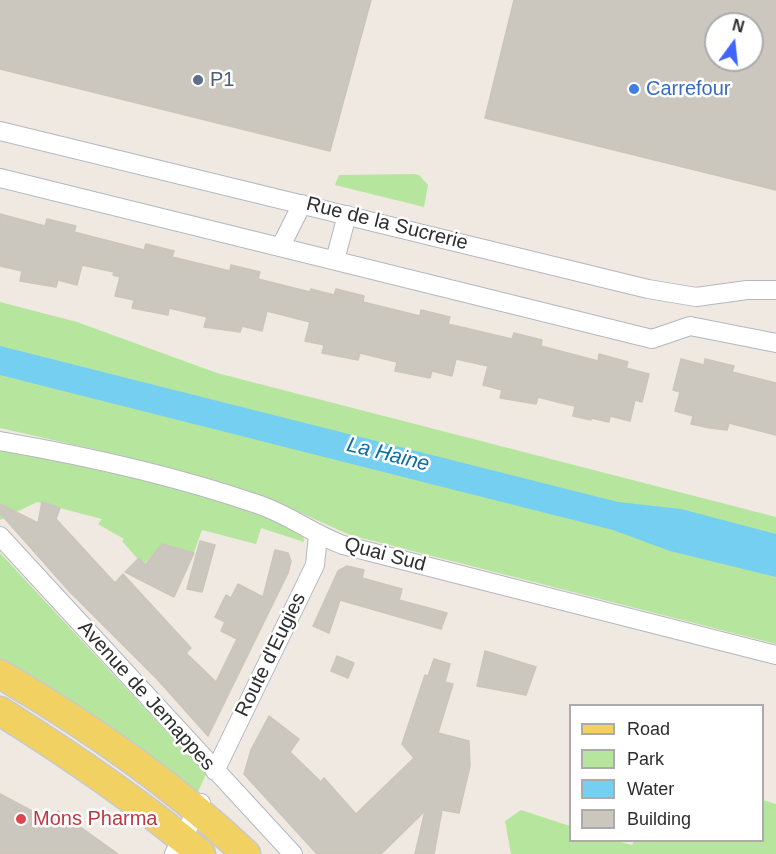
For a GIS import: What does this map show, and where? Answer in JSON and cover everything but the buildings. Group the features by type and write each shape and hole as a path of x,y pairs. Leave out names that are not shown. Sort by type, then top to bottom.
{"main road":[{"path":"0,674 105,740 200,805 246,854"},
{"path":"0,711 47,740 186,849"}],"street":[{"name":"Rue de la Sucrerie","path":"0,131 648,289 696,297 747,290 776,290"},
{"path":"0,178 652,339 690,326 776,343"},
{"path":"280,246 302,204"},
{"path":"335,260 347,215"},
{"name":"Quai Sud","path":"0,441 99,458 207,488 288,515 318,535 450,573 776,655"},
{"name":"Route d'Eugies","path":"215,771 315,565 318,535"},
{"name":"Avenue de Jemappes","path":"0,536 293,854"},
{"path":"186,849 200,805"}],"green space":[{"path":"339,175 419,175 428,185 424,207 335,185"},
{"path":"0,302 77,322 217,373 776,517 776,644 350,535 263,496 93,449 0,428"},
{"path":"0,446 62,456 256,507 303,533 304,542 261,528 256,544 202,530 193,555 162,545 143,565 122,541 124,539 98,524 102,519 37,502 0,520"},
{"path":"0,553 206,774 197,794 51,689 0,659"},
{"path":"764,800 776,804 776,854 511,854 505,821 521,810 569,826 569,842 621,842 632,845 633,842 764,842"}],"water":[{"name":"La Haine","path":"0,346 618,502 681,509 776,534 776,577 670,551 613,530 0,375"}],"place":[{"name":"P1","path":"198,80"},
{"name":"Carrefour","path":"634,89"},
{"name":"Mons Pharma","path":"21,819"}]}
